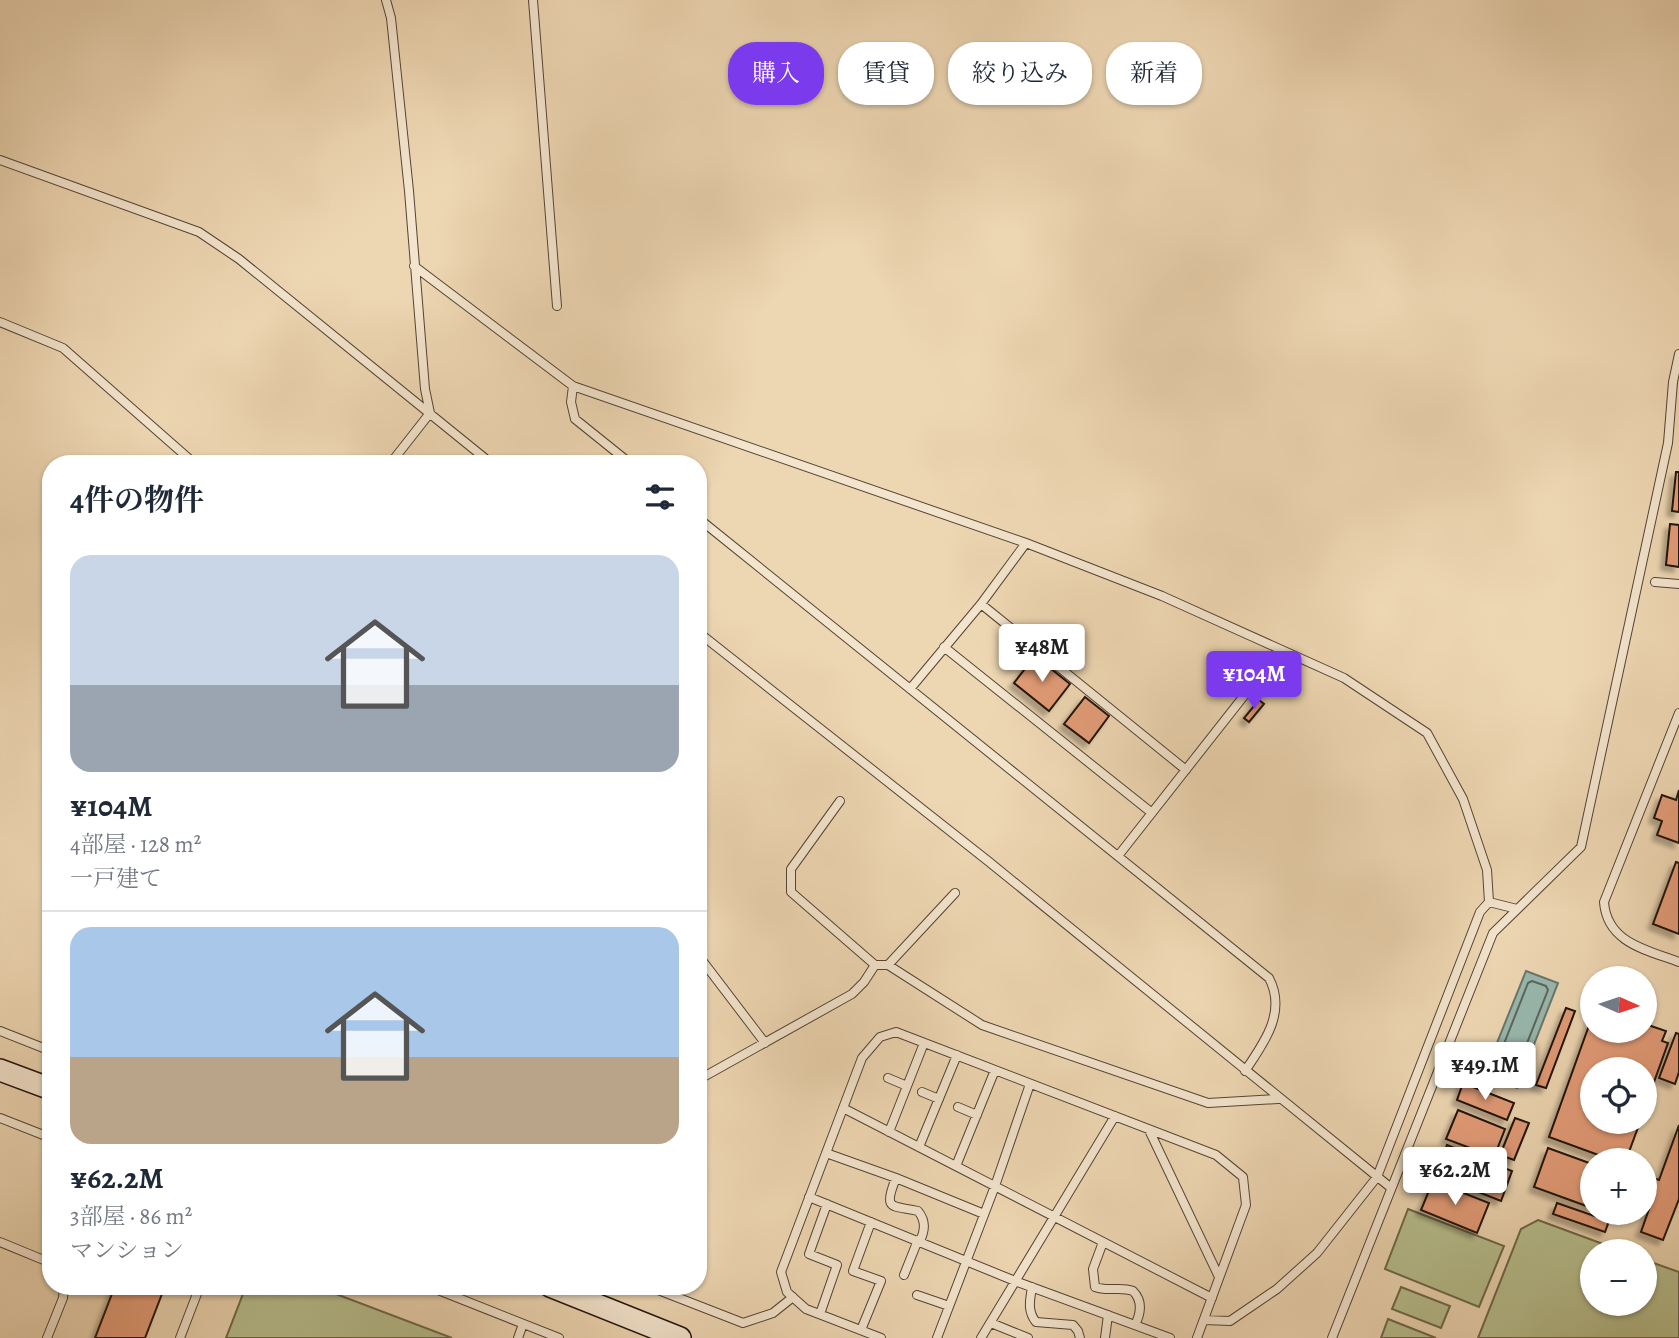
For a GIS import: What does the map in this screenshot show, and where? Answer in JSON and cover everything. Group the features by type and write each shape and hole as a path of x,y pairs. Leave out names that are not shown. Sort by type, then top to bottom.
{"main road":[{"path":"0,1070 42,1086"},
{"path":"572,1295 680,1338"}],"lane":[{"path":"386,0 391,18 409,191 425,389 430,412 397,455"},
{"path":"533,0 557,306"},
{"path":"0,160 199,232 239,259 481,455"},
{"path":"414,266 573,386 1026,542 1162,596 1344,678 1427,733 1463,799 1487,870 1489,902 1480,912 1377,1177 1317,1253 1277,1289 1230,1321 1204,1320"},
{"path":"0,322 63,348 185,455"},
{"path":"1332,1338 1493,933 1581,847 1668,443 1673,382 1679,355"},
{"path":"573,386 575,419 620,455"},
{"path":"707,525 1269,978 1274,988 1276,1007 1270,1034 1245,1072"},
{"path":"910,689 982,604 1026,542"},
{"path":"1655,582 1679,584"},
{"path":"982,604 1186,771"},
{"path":"707,640 988,861 1390,1187"},
{"path":"944,647 1152,813"},
{"path":"1118,856 1280,650"},
{"path":"1679,713 1674,736 1604,902 1605,914 1618,936 1679,962"},
{"path":"841,801 791,869 791,892 875,965 888,965 982,1025 1208,1103 1279,1099"},
{"path":"888,965 955,893"},
{"path":"1489,902 1517,909"},
{"path":"707,1075 852,994 875,965"},
{"path":"707,966 765,1042"},
{"path":"0,1031 42,1047"},
{"path":"881,1338 806,1309 787,1292 781,1272 862,1058 880,1037 897,1032 1216,1155 1243,1177 1246,1205 1198,1338"},
{"path":"889,1132 924,1043"},
{"path":"919,1147 957,1055"},
{"path":"956,1166 995,1070"},
{"path":"888,1078 907,1086"},
{"path":"937,1338 995,1186 1030,1084"},
{"path":"922,1092 939,1099"},
{"path":"958,1107 977,1115"},
{"path":"843,1108 1212,1298"},
{"path":"981,1338 1115,1116"},
{"path":"0,1118 42,1135"},
{"path":"1149,1130 1219,1277"},
{"path":"826,1153 984,1214"},
{"path":"896,1178 891,1197 893,1207 897,1210 918,1211 924,1222 924,1232 904,1275"},
{"path":"809,1197 1015,1281 1170,1338"},
{"path":"820,1314 837,1265 809,1254 827,1205"},
{"path":"861,1330 881,1282 853,1271 872,1222"},
{"path":"0,1242 42,1260"},
{"path":"1103,1242 1093,1269 1095,1287 1104,1291 1133,1291 1140,1301 1140,1315 1136,1325"},
{"path":"1032,1287 1029,1303 1031,1316 1036,1322 1073,1325 1080,1338"},
{"path":"47,1338 63,1295"},
{"path":"180,1338 197,1295"},
{"path":"450,1295 559,1338"},
{"path":"670,1295 743,1324 774,1313 793,1297"},
{"path":"917,1295 949,1306"},
{"path":"1105,1338 1108,1315"},
{"path":"990,1322 1028,1338"},
{"path":"518,1338 523,1324"}],"green space":[{"path":"1408,1209 1504,1246 1479,1307 1385,1269"},
{"path":"1538,1220 1589,1239 1580,1239 1580,1316 1657,1316 1657,1264 1679,1272 1679,1338 1478,1338 1521,1229"},
{"path":"1401,1287 1450,1306 1441,1328 1392,1309"},
{"path":"243,1295 339,1295 452,1338 226,1338"},
{"path":"1388,1319 1436,1338 1381,1338"}],"water":[{"path":"1526,971 1558,983 1517,1088 1484,1075"}],"building":[{"path":"1676,472 1679,472 1679,512 1672,511"},
{"path":"1670,524 1679,525 1679,567 1666,565"},
{"path":"1035,656 1070,684 1049,711 1014,683"},
{"path":"1085,697 1109,716 1089,743 1064,724"},
{"path":"1259,700 1264,704 1249,722 1244,718"},
{"path":"1679,790 1679,843 1657,835 1662,821 1654,818 1662,795 1676,800"},
{"path":"1676,862 1679,863 1679,934 1653,924"},
{"path":"1566,1008 1575,1011 1546,1088 1536,1085"},
{"path":"1657,1028 1666,1031 1662,1041 1668,1043 1657,1074 1657,1057 1580,1057 1580,1134 1636,1134 1630,1148 1580,1148 1549,1137 1583,1043 1657,1043"},
{"path":"1676,1033 1679,1034 1679,1072 1675,1084 1659,1078"},
{"path":"1463,1083 1514,1103 1507,1120 1457,1100"},
{"path":"1458,1110 1505,1129 1494,1157 1446,1139"},
{"path":"1515,1118 1529,1123 1514,1160 1500,1155"},
{"path":"1679,1125 1679,1199 1663,1240 1641,1232 1643,1225 1657,1225 1657,1179 1659,1180"},
{"path":"1447,1145 1512,1171 1501,1201 1435,1175"},
{"path":"1548,1148 1580,1160 1580,1204 1534,1187"},
{"path":"1433,1181 1489,1203 1477,1233 1421,1210"},
{"path":"1557,1203 1580,1211 1580,1223 1553,1214"},
{"path":"1585,1225 1608,1225 1605,1232"},
{"path":"112,1295 162,1295 145,1338 95,1338"}]}
